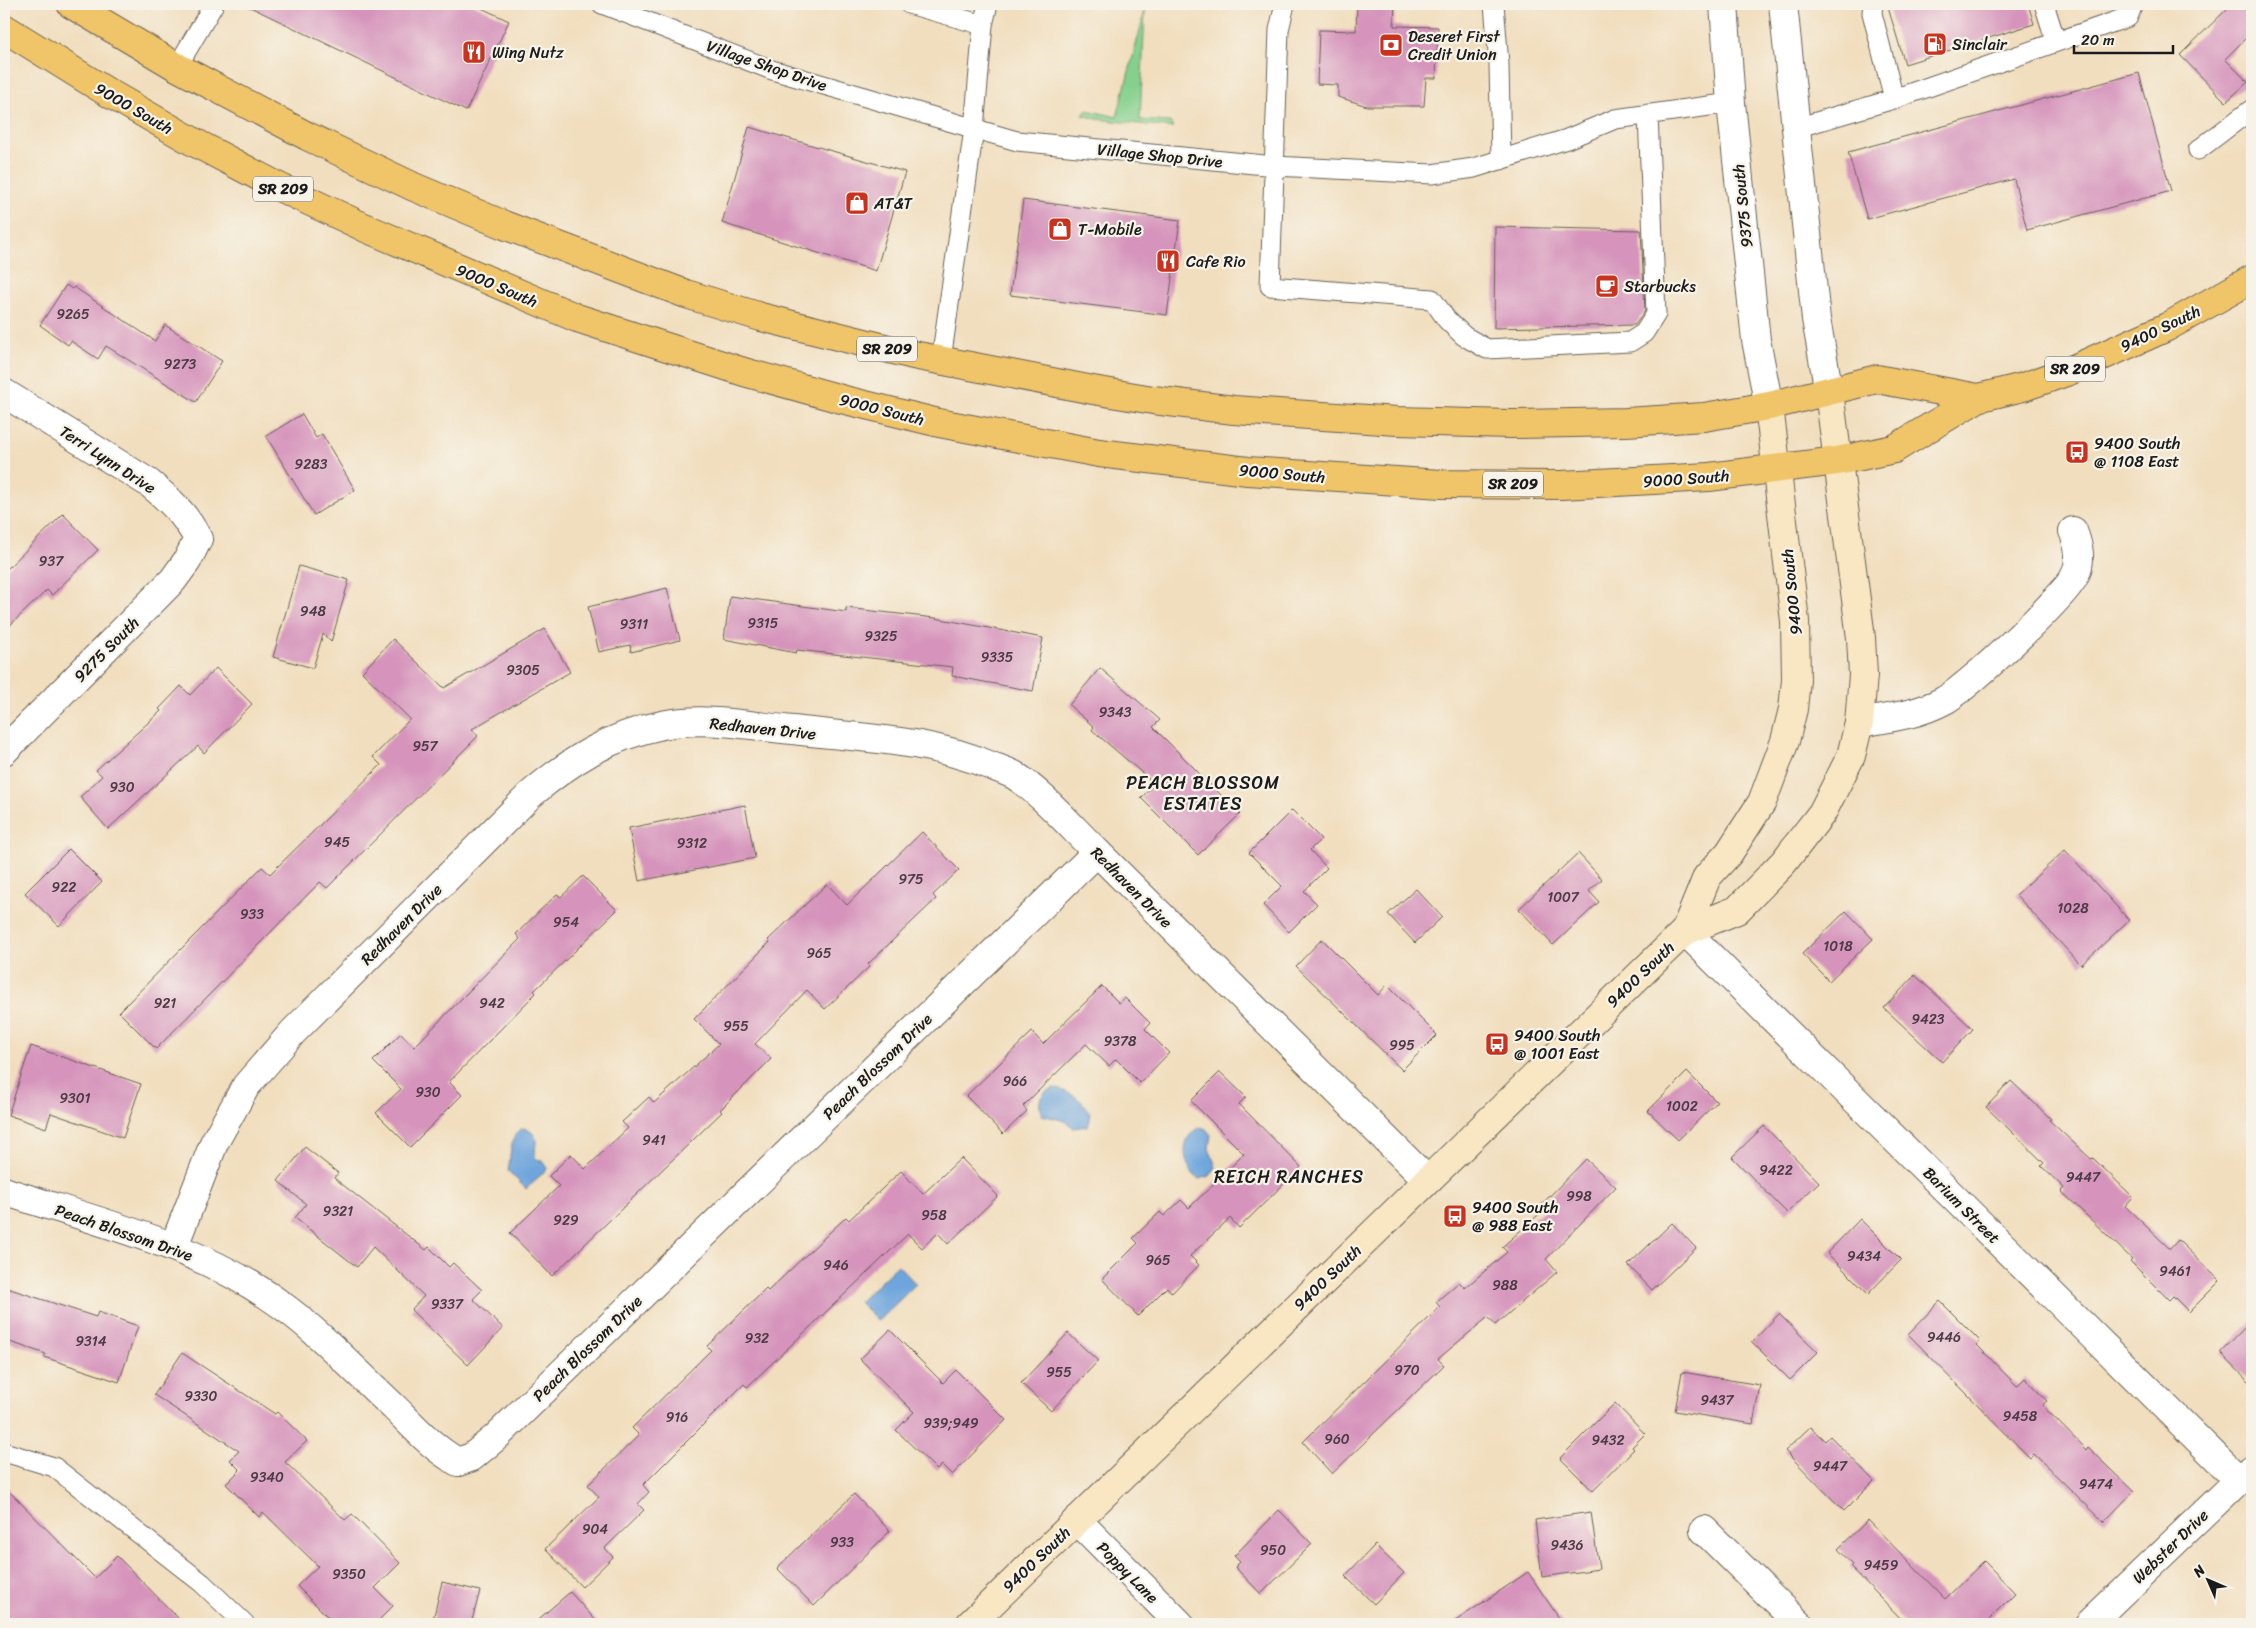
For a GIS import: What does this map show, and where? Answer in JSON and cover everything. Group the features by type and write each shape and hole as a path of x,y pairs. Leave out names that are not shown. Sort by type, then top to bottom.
{"main road":[{"name":"SR 209","path":"71,4 177,67 307,136 405,182 594,261 686,294 836,337 1093,390 1234,410 1315,417 1511,424 1626,422 1704,417 1769,406 1829,392"},
{"name":"9000 South","path":"4,28 107,92 192,141 279,187 376,233 577,318 744,372 841,399 939,423 1099,453 1248,471 1441,484 1561,485 1686,479 1778,470 1837,461"},
{"name":"9400 South","path":"1837,461 1894,449 1978,398 2069,371 2167,327 2252,279"},
{"name":"9400 South","path":"970,1624 1685,931 1738,910 1802,840 1822,812 1851,756 1859,723 1863,675 1861,638 1829,392 1877,379 1978,398"},
{"name":"9400 South","path":"1685,931 1707,877 1729,852 1762,802 1785,741 1793,709 1796,680 1795,621 1769,406"}],"street":[{"name":"9375 South","path":"1724,4 1731,103 1756,340 1769,406"},
{"path":"1783,4 1816,320 1829,392"},
{"name":"Terri Lynn Drive","path":"4,393 149,483 169,499 187,518 198,539"},
{"path":"1859,723 1908,714 1931,707 1946,700 1970,681 2069,587 2079,566 2079,554 2073,531"},
{"name":"9275 South","path":"4,751 173,580 187,561 198,539"},
{"name":"Redhaven Drive","path":"174,1246 214,1144 246,1086 293,1032 530,795 561,769 590,750 622,737 662,725 706,721 917,744 947,750 1014,775 1045,801 1427,1180"},
{"name":"Peach Blossom Drive","path":"4,1191 174,1246 232,1274 279,1303 320,1336 435,1447 458,1462 472,1457 496,1437 1097,852"},
{"name":"Barium Street","path":"1685,931 2245,1474"},
{"name":"Webster Drive","path":"2089,1624 2245,1474"},
{"name":"Poppy Lane","path":"1076,1520 1180,1624"},
{"path":"1704,1530 1799,1624"}],"lane":[{"path":"177,67 214,4"},
{"name":"Village Shop Drive","path":"602,4 772,70 1018,141 1275,166 1432,174 1474,168 1501,160 1567,139 1615,119 1731,103"},
{"path":"908,4 983,25"},
{"path":"941,360 974,129 983,25 988,4"},
{"path":"1285,4 1279,30 1270,286 1432,299 1447,320 1464,336 1487,349 1630,342 1644,333 1656,314 1648,114"},
{"path":"1494,4 1499,64 1501,160"},
{"path":"1873,4 1872,13 1894,99"},
{"path":"2044,4 2056,42"},
{"path":"1796,128 1894,99 2128,17 2133,4"},
{"path":"2198,150 2252,109"},
{"path":"4,1452 54,1467 202,1583 245,1624"}],"green space":[{"path":"1145,11 1140,120 1170,122 1173,128 1097,119 1083,115 1087,110 1117,117"}],"water":[{"path":"1054,1088 1074,1096 1086,1106 1090,1119 1088,1126 1074,1128 1065,1121 1042,1115 1041,1098 1046,1092"},
{"path":"1201,1127 1206,1129 1211,1135 1209,1148 1216,1167 1210,1176 1199,1179 1189,1167 1185,1152 1189,1137"},
{"path":"524,1128 534,1134 536,1138 536,1159 543,1161 548,1168 526,1189 508,1171 513,1140 519,1131"},
{"path":"898,1265 916,1284 878,1321 859,1302"}],"building":[{"path":"244,4 473,4 509,21 466,111"},
{"path":"1357,4 1395,4 1394,26 1438,27 1436,78 1426,78 1424,106 1367,106 1338,97 1338,85 1317,84 1319,30 1356,31"},
{"name":"Sinclair","path":"1887,4 2028,4 2034,24 1905,64"},
{"path":"2232,4 2252,4 2252,32 2225,59 2248,82 2226,102 2180,55"},
{"path":"2139,73 2171,191 2027,230 2014,179 1867,219 1848,152"},
{"path":"749,127 905,172 876,271 722,223"},
{"path":"1023,200 1180,220 1167,315 1010,295"},
{"path":"1495,227 1641,230 1645,311 1635,325 1494,328"},
{"path":"66,285 72,289 74,287 155,341 165,325 222,361 196,402 106,346 98,359 71,341 68,345 40,325"},
{"path":"302,414 316,438 322,434 355,490 314,515 266,436"},
{"path":"63,514 98,550 52,595 47,590 4,631 4,572"},
{"path":"299,566 349,580 331,642 323,634 313,668 273,657"},
{"path":"667,588 680,640 631,652 630,645 599,652 588,607"},
{"path":"730,596 846,612 846,608 935,618 1043,638 1033,691 952,676 953,667 797,650 796,653 724,639"},
{"path":"545,629 570,672 472,729 478,736 327,888 320,882 156,1049 119,1012 262,867 270,874 381,765 373,757 410,719 362,672 393,639 444,688"},
{"path":"216,668 252,704 204,753 198,746 108,829 80,797 102,776 96,770 161,711 159,709 181,686 190,695"},
{"path":"1100,668 1160,720 1153,727 1240,814 1198,855 1141,798 1155,784 1092,730 1094,727 1069,705"},
{"path":"745,805 755,858 639,881 629,828"},
{"path":"1292,810 1321,839 1310,850 1327,868 1304,891 1317,904 1289,932 1263,905 1282,886 1249,853"},
{"path":"922,832 959,870 933,895 936,899 868,964 870,966 825,1009 807,990 755,1044 771,1059 720,1110 722,1112 552,1276 510,1233 559,1186 549,1176 571,1154 585,1169 628,1128 622,1122 649,1097 654,1103 719,1044 694,1019 770,942 768,940 827,884 847,905"},
{"path":"69,849 102,882 59,926 25,893"},
{"path":"2065,850 2129,920 2081,965 2016,895"},
{"path":"1578,853 1602,879 1589,891 1599,902 1553,945 1519,909"},
{"path":"583,876 617,910 534,991 536,993 449,1082 462,1095 410,1147 376,1113 401,1089 373,1061 401,1033 414,1047 520,939 516,934 557,894 561,897"},
{"path":"1416,889 1442,917 1415,943 1388,914"},
{"path":"1846,911 1873,939 1829,981 1802,954"},
{"path":"1322,939 1378,995 1387,985 1437,1035 1402,1070 1296,966"},
{"path":"1915,975 1973,1029 1942,1062 1884,1008"},
{"path":"1102,986 1119,1003 1125,998 1150,1023 1145,1029 1169,1053 1140,1083 1116,1059 1109,1066 1086,1044 1023,1106 1027,1111 1003,1134 966,1096 1032,1032 1043,1044"},
{"path":"31,1046 141,1084 123,1138 51,1113 46,1128 8,1115"},
{"path":"1220,1072 1246,1097 1239,1104 1301,1167 1239,1228 1230,1218 1190,1256 1199,1265 1172,1293 1167,1287 1138,1316 1102,1279 1138,1243 1133,1238 1160,1212 1164,1216 1181,1200 1189,1208 1244,1154 1191,1101"},
{"path":"1687,1072 1717,1102 1678,1140 1648,1111"},
{"path":"2011,1081 2051,1119 2049,1120 2091,1159 2093,1158 2133,1197 2125,1206 2170,1249 2178,1240 2220,1281 2189,1312 2173,1296 2169,1300 2130,1261 2132,1259 2061,1191 2064,1188 2041,1166 2044,1163 1986,1107"},
{"path":"1764,1126 1819,1182 1787,1213 1732,1157"},
{"path":"305,1147 338,1173 334,1178 426,1250 429,1247 449,1267 453,1263 482,1290 473,1299 503,1328 468,1365 411,1310 424,1296 373,1247 357,1267 295,1218 306,1204 278,1181"},
{"path":"961,1158 998,1196 948,1244 938,1233 922,1248 908,1234 747,1387 744,1384 643,1485 649,1492 638,1504 644,1510 605,1548 613,1557 582,1587 545,1549 599,1497 588,1485 639,1435 632,1428 711,1350 707,1346 766,1289 768,1291 846,1217 849,1220 901,1171 923,1194"},
{"path":"1586,1159 1616,1187 1546,1259 1557,1272 1495,1325 1488,1317 1438,1359 1444,1365 1332,1474 1303,1442 1440,1307 1436,1302 1459,1282 1465,1288 1507,1252 1502,1247 1545,1209 1541,1205"},
{"path":"1860,1219 1901,1260 1868,1294 1827,1253"},
{"path":"1672,1223 1696,1248 1652,1290 1628,1265"},
{"path":"4,1287 96,1317 98,1312 138,1326 119,1382 44,1357 46,1354 4,1340"},
{"path":"1940,1301 1980,1341 1977,1345 2017,1386 2025,1378 2047,1401 2042,1405 2086,1450 2088,1447 2134,1491 2104,1522 2034,1454 2030,1458 1908,1334"},
{"path":"1779,1314 1818,1352 1790,1380 1752,1342"},
{"path":"2252,1320 2252,1384 2220,1353"},
{"path":"890,1330 943,1383 956,1370 1006,1420 952,1475 942,1465 937,1470 896,1430 914,1412 860,1359"},
{"path":"1068,1333 1098,1361 1051,1411 1021,1383"},
{"path":"182,1353 275,1414 277,1412 307,1441 285,1462 345,1520 352,1514 400,1563 375,1588 393,1606 375,1624 335,1624 297,1586 318,1566 263,1512 259,1517 226,1484 240,1470 230,1460 239,1451 154,1395"},
{"path":"1682,1372 1760,1385 1753,1424 1675,1411"},
{"path":"1615,1403 1645,1434 1632,1447 1634,1449 1593,1491 1560,1458"},
{"path":"1810,1427 1825,1441 1830,1436 1874,1481 1844,1511 1785,1451"},
{"path":"4,1486 95,1578 117,1556 184,1624 4,1624"},
{"path":"854,1494 890,1531 814,1606 777,1568"},
{"path":"1279,1510 1312,1544 1261,1594 1235,1567 1240,1562 1234,1556"},
{"path":"1591,1512 1599,1569 1542,1577 1535,1520"},
{"path":"1868,1520 1945,1599 1984,1561 2015,1593 1984,1624 1906,1624 1850,1566 1852,1564 1838,1549"},
{"path":"1375,1545 1404,1573 1374,1604 1345,1576"},
{"path":"1528,1572 1563,1624 1451,1624"},
{"path":"442,1582 480,1591 471,1624 432,1624"},
{"path":"570,1592 599,1624 533,1624"}],"place":[{"name":"Sinclair","path":"1935,44"},
{"name":"Deseret First Credit Union","path":"1391,45"},
{"name":"Wing Nutz","path":"474,52"},
{"name":"AT&T","path":"857,203"},
{"name":"T-Mobile","path":"1060,229"},
{"name":"Cafe Rio","path":"1168,261"},
{"name":"Starbucks","path":"1607,286"},
{"name":"9400 South @ 1108 East","path":"2077,452"},
{"name":"9400 South @ 1001 East","path":"1497,1044"},
{"name":"9400 South @ 988 East","path":"1455,1216"}],"district":[{"name":"PEACH BLOSSOM ESTATES","path":"1203,793"},
{"name":"REICH RANCHES","path":"1289,1177"}]}
